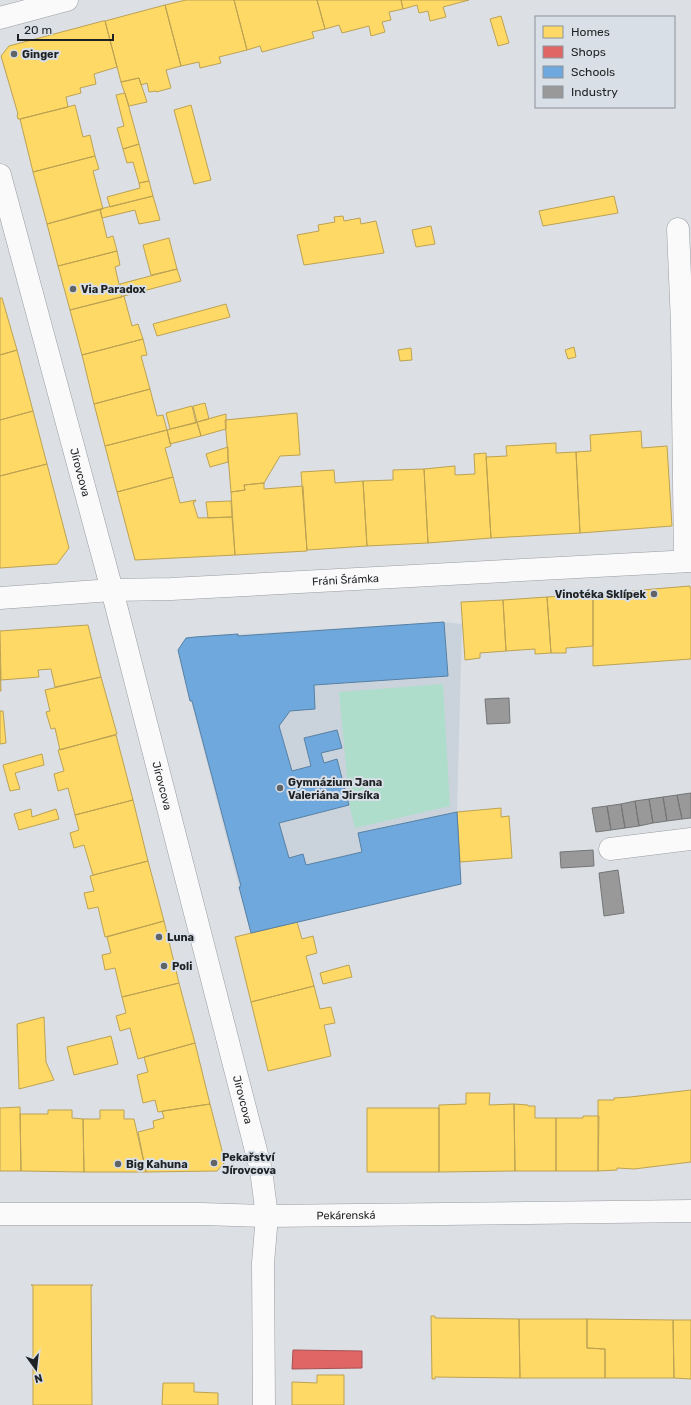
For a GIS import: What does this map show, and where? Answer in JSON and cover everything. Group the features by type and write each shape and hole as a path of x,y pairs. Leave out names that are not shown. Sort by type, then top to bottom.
{"street":[{"path":"0,18 67,0"},
{"name":"Jírovcova","path":"0,175 112,590 261,1170 267,1216 264,1263 264,1405"},
{"path":"678,229 687,323 688,561"},
{"name":"Fráni Šrámka","path":"0,598 112,590 171,589 688,561"},
{"path":"610,849 691,839"},
{"name":"Pekárenská","path":"0,1214 202,1214 267,1216 691,1211"}],"shaded area":[{"name":"Gymnázium Jana Valeriána Jirsíka","path":"444,622 462,624 457,812 461,884 251,933 178,650 195,637"}],"green space":[{"path":"443,684 450,806 355,828 350,808 339,692"}],"building: Homes":[{"path":"186,0 234,0 247,50 219,57 221,63 200,68 199,62 181,66 165,5"},
{"path":"234,0 317,0 325,29 312,32 314,38 262,52 260,46 247,50"},
{"path":"317,0 401,0 403,9 389,12 391,20 382,22 385,32 371,36 369,26 342,33 339,25 325,29"},
{"path":"401,0 469,0 443,7 446,17 430,21 428,11 419,13 417,5 403,9"},
{"path":"165,5 181,66 166,70 171,88 156,92 149,92 147,83 141,85 139,78 121,82 105,21"},
{"path":"501,16 509,43 498,46 490,19"},
{"path":"105,21 117,67 94,74 96,84 80,88 81,93 66,97 68,107 18,119 18,114 1,56 9,46"},
{"path":"139,78 147,102 129,106 121,82"},
{"path":"125,93 139,144 123,149 117,128 124,126 116,95"},
{"path":"75,105 83,137 90,135 95,156 33,172 20,119"},
{"path":"191,105 211,180 194,184 174,110"},
{"path":"139,144 149,181 139,183 133,162 127,163 123,149"},
{"path":"95,156 99,169 93,171 103,209 47,224 33,172"},
{"path":"149,181 153,196 110,207 107,197 140,188 139,183"},
{"path":"153,196 160,220 139,224 135,210 102,218 100,209"},
{"path":"614,196 618,213 543,226 539,211"},
{"path":"100,209 107,238 113,236 117,251 58,266 47,224"},
{"path":"343,216 344,221 360,218 361,224 376,221 384,253 304,265 297,235 319,231 318,225 335,222 334,217"},
{"path":"431,226 435,244 416,247 412,230"},
{"path":"169,238 177,269 151,275 143,245"},
{"path":"117,251 120,265 115,267 122,297 70,310 58,266"},
{"path":"177,269 181,281 124,296 120,284"},
{"path":"124,296 132,326 138,324 143,339 82,355 70,310"},
{"path":"0,298 2,298 17,350 0,355"},
{"path":"226,304 230,317 157,336 153,324"},
{"path":"143,339 147,355 141,356 150,389 94,404 82,355"},
{"path":"574,347 576,357 568,359 565,350"},
{"path":"411,348 412,360 400,361 398,350"},
{"path":"17,350 33,411 0,420 0,355"},
{"path":"150,389 157,416 163,415 167,430 105,446 94,404"},
{"path":"205,403 209,419 197,422 193,406"},
{"path":"192,406 196,423 170,429 166,413"},
{"path":"33,411 47,464 0,476 0,420"},
{"path":"297,413 300,455 280,456 264,483 244,485 245,490 231,492 225,420"},
{"path":"226,414 226,429 201,436 197,422"},
{"path":"197,422 201,436 170,444 167,430"},
{"path":"167,430 171,446 165,448 173,477 117,492 105,446"},
{"path":"641,431 642,448 667,446 672,526 580,533 576,452 591,451 590,435"},
{"path":"556,443 556,453 576,452 580,533 491,538 486,457 507,456 506,446"},
{"path":"228,447 228,462 210,467 206,454"},
{"path":"486,453 491,538 428,543 424,469 455,466 455,475 475,474 474,454"},
{"path":"47,464 69,548 57,564 0,568 0,476"},
{"path":"424,469 428,543 367,546 363,481 393,480 393,470"},
{"path":"334,470 335,483 363,481 367,546 307,550 301,472"},
{"path":"173,477 180,503 196,500 193,502 198,518 232,517 235,555 135,560 117,492"},
{"path":"264,483 264,489 303,486 307,551 235,555 231,492 245,490 244,485"},
{"path":"231,501 232,517 208,518 206,502"},
{"path":"690,586 691,659 593,666 593,594"},
{"path":"593,594 593,646 566,648 566,653 551,653 547,597"},
{"path":"547,597 551,653 535,654 535,649 506,651 503,600"},
{"path":"503,600 506,651 480,653 480,658 465,660 461,602"},
{"path":"88,625 101,677 55,687 51,669 38,670 39,677 1,680 0,631"},
{"path":"0,665 1,691 0,691"},
{"path":"101,677 117,734 60,750 55,728 51,729 46,712 50,711 45,690"},
{"path":"0,711 3,711 6,743 0,744"},
{"path":"116,735 133,800 75,815 68,788 58,791 54,774 64,771 58,750"},
{"path":"42,754 44,765 15,773 20,789 10,791 3,765"},
{"path":"133,800 148,861 93,875 84,845 74,848 70,833 79,830 75,815"},
{"path":"501,808 501,817 509,816 512,858 460,862 457,812"},
{"path":"31,809 32,817 56,809 59,819 19,830 14,814"},
{"path":"148,861 164,921 105,937 98,907 88,909 84,893 94,891 90,876"},
{"path":"164,921 179,983 122,997 115,968 105,970 102,955 111,953 107,937"},
{"path":"297,922 302,939 313,936 317,953 306,956 314,986 251,1002 235,937"},
{"path":"349,965 352,977 323,984 320,973"},
{"path":"179,983 195,1043 138,1059 130,1028 120,1031 116,1016 126,1013 122,997"},
{"path":"314,986 320,1009 331,1007 335,1023 324,1025 331,1056 268,1071 251,1002"},
{"path":"44,1017 46,1062 54,1080 19,1089 17,1024"},
{"path":"111,1036 118,1064 74,1075 67,1047"},
{"path":"195,1043 210,1104 158,1112 155,1100 143,1103 137,1075 148,1072 144,1057"},
{"path":"691,1090 691,1162 634,1169 617,1168 617,1170 598,1171 598,1100 614,1100 614,1098"},
{"path":"466,1093 490,1093 489,1105 514,1104 515,1171 439,1172 439,1105 466,1104"},
{"path":"210,1104 225,1162 217,1171 146,1172 138,1132 154,1128 153,1121 164,1118 162,1111"},
{"path":"514,1104 535,1106 535,1118 556,1118 556,1171 515,1171"},
{"path":"20,1107 21,1171 0,1171 0,1108"},
{"path":"367,1108 439,1108 439,1172 367,1172"},
{"path":"48,1110 72,1110 72,1118 83,1119 84,1172 21,1171 20,1114 48,1114"},
{"path":"100,1110 124,1110 124,1119 134,1119 146,1172 84,1172 83,1119 100,1119"},
{"path":"583,1116 599,1116 598,1171 556,1171 556,1118 583,1118"},
{"path":"31,1285 93,1285 91,1286 92,1405 33,1405 33,1286"},
{"path":"431,1316 435,1316 435,1318 519,1319 520,1378 435,1377 435,1379 432,1379"},
{"path":"519,1319 587,1319 587,1348 605,1349 605,1378 520,1378"},
{"path":"587,1319 673,1320 674,1378 605,1378 605,1349 587,1348"},
{"path":"673,1320 691,1320 691,1379 674,1378"},
{"path":"317,1375 344,1375 344,1405 292,1405 292,1382 317,1383"},
{"path":"163,1383 194,1383 194,1392 218,1393 218,1405 162,1405"}],"building: Shops":[{"path":"293,1350 362,1351 362,1368 292,1369"}],"building: Schools":[{"name":"Gymnázium Jana Valeriána Jirsíka","path":"444,622 448,676 314,685 315,709 290,711 279,726 292,771 311,766 304,738 337,730 342,748 321,753 324,763 337,759 349,805 279,823 289,858 303,854 306,865 362,852 358,833 457,812 461,884 251,933 239,887 241,886 192,701 190,701 178,650 186,638 195,637 238,634 238,636"}],"building: Industry":[{"path":"509,698 510,723 487,724 485,699"},
{"path":"691,793 691,818 682,819 677,795"},
{"path":"677,795 682,819 667,821 663,797"},
{"path":"663,797 667,821 653,823 649,799"},
{"path":"649,799 653,823 639,826 635,801"},
{"path":"635,801 639,826 625,828 621,804"},
{"path":"621,804 625,828 611,830 607,806"},
{"path":"607,806 611,830 596,832 592,808"},
{"path":"593,850 594,866 561,868 560,852"},
{"path":"618,870 624,913 604,916 599,873"}],"place":[{"name":"Ginger","path":"14,54"},
{"name":"Via Paradox","path":"73,289"},
{"name":"Vinotéka Sklípek","path":"654,594"},
{"name":"Gymnázium Jana Valeriána Jirsíka","path":"280,788"},
{"name":"Luna","path":"159,937"},
{"name":"Poli","path":"164,966"},
{"name":"Pekařství Jírovcova","path":"214,1163"},
{"name":"Big Kahuna","path":"118,1164"}]}
